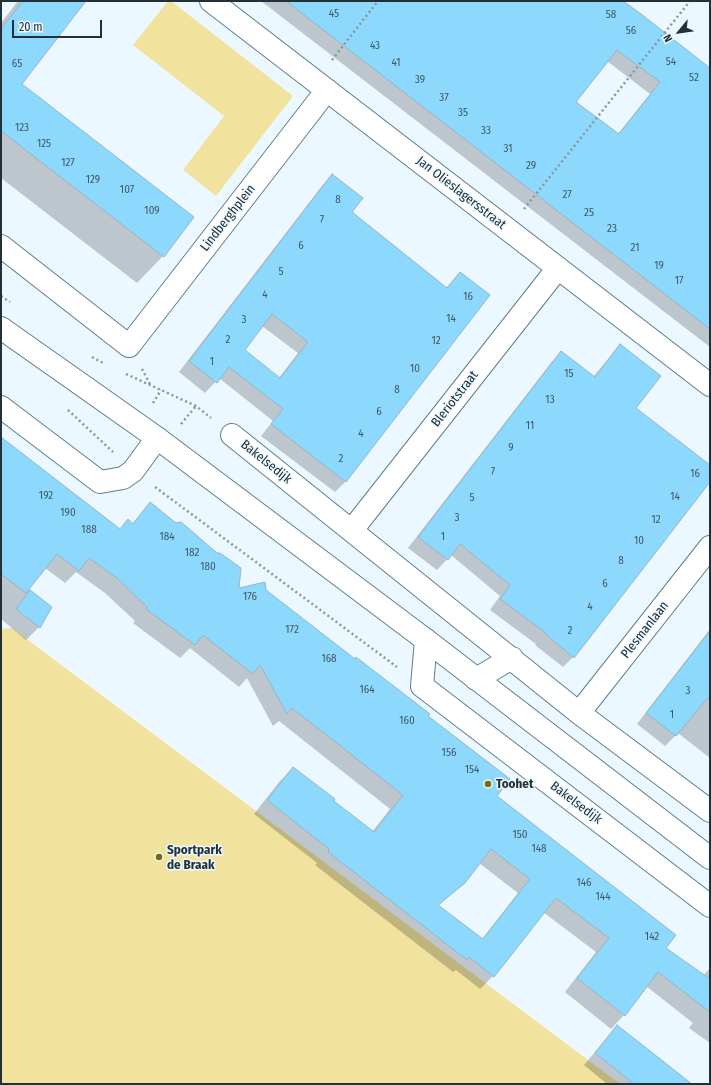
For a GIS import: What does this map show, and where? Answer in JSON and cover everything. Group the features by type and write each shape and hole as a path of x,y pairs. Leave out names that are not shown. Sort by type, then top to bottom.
{"street":[{"name":"Jan Olieslagersstraat","path":"211,1 710,385"},
{"name":"Lindberghplein","path":"1,246 129,346 321,86"},
{"name":"Bleriotstraat","path":"352,530 558,268"},
{"path":"1,328 157,438 426,640 710,858"},
{"path":"1,407 100,482 123,478 133,471 157,438"},
{"name":"Bakelsedijk","path":"232,435 579,713 710,811"},
{"name":"Plesmanlaan","path":"579,713 710,547"},
{"path":"422,686 426,640"},
{"path":"476,679 512,658"},
{"name":"Bakelsedijk","path":"422,686 710,906"}],"path":[{"path":"321,86 378,1"},
{"path":"508,229 690,1"},
{"path":"1,296 14,305"},
{"path":"91,357 111,366"},
{"name":"Bakelsedijk","path":"124,373 196,406 232,435"},
{"path":"66,408 133,471 422,686"}],"shaded area":[{"path":"168,1 171,1 293,96 216,196 183,170 224,116 133,45"},
{"name":"Sportpark de Braak","path":"12,628 620,1084 1,1084 1,629"}],"building":[{"path":"23,1 86,1 22,84 194,217 164,257 1,131 1,29"},
{"path":"286,1 623,1 641,14 710,68 710,329","holes":["617,50 660,82 619,134 576,102"]},
{"path":"332,174 363,198 352,212 447,288 460,272 490,295 346,482 271,424 283,409 229,367 217,383 189,361","holes":["272,314 308,342 280,378 245,350"]},
{"path":"620,344 661,376 636,408 710,465 710,482 574,658 545,634 546,633 500,599 510,585 460,544 448,560 418,537 561,351 595,377"},
{"path":"1,437 120,529 128,519 133,524 150,502 176,523 181,522 217,553 220,553 241,568 239,588 265,582 266,590 355,659 356,657 430,714 428,716 510,779 497,796 676,935 666,948 710,979 710,1012 658,972 625,1016 577,978 609,938 556,898 494,977 469,957 467,960 328,852 329,849 267,800 293,767 335,799 334,801 374,832 403,795 292,708 287,714 260,665 253,674 203,635 195,645 146,609 147,607 118,579 89,558 79,571 57,554 26,593 1,574","holes":["491,849 530,879 483,939 438,905 465,883"]},
{"path":"30,590 52,607 40,628 16,609"},
{"path":"710,631 710,695 676,736 646,713"},
{"path":"617,1025 692,1084 634,1084 595,1053"}],"place":[{"name":"Toohet","path":"488,784"},
{"name":"Sportpark de Braak","path":"159,857"}]}
